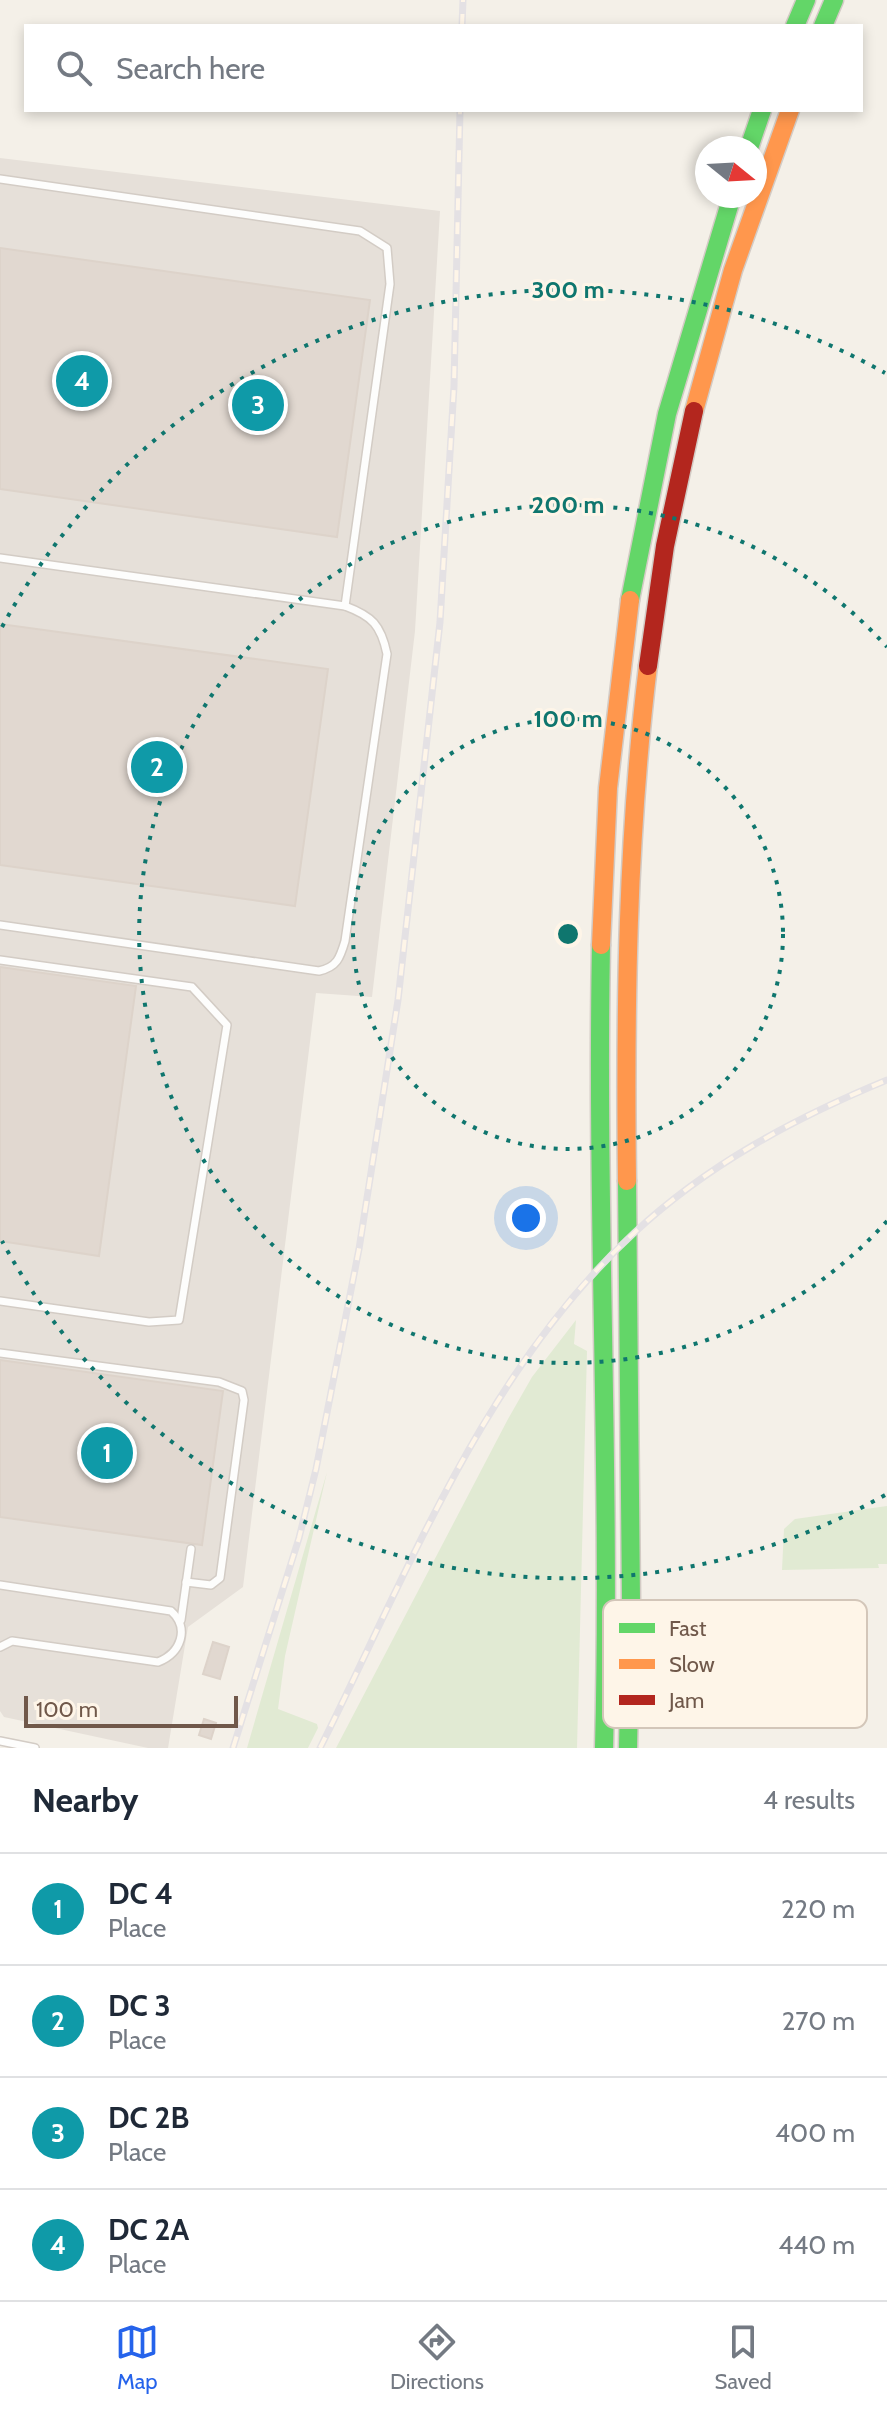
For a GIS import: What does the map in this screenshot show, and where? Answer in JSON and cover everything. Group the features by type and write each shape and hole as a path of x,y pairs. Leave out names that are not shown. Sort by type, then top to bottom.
{"highway":[{"path":"796,24 806,0"},
{"path":"824,24 834,0"},
{"path":"753,136 761,112"},
{"path":"631,1600 625,976 636,765 656,599 700,388 725,294 789,112"},
{"path":"607,1600 600,980 608,786 620,672 652,482 700,286 728,208"},
{"path":"604,1728 604,1748"},
{"path":"628,1728 628,1748"}],"lane":[{"path":"0,179 360,231 387,248 390,284 345,606"},
{"path":"0,558 345,606 369,615 383,632 387,654 339,960 319,971 0,925"},
{"path":"0,960 192,987 227,1025 179,1320 149,1322 0,1301"},
{"path":"0,1353 219,1382 242,1391 244,1400 220,1578 211,1585 186,1582"},
{"path":"0,1647 12,1641 158,1662 175,1651 183,1632 181,1620 191,1549"},
{"path":"0,1585 171,1611 181,1620"},
{"path":"0,1741 35,1748"}],"shaded area":[{"path":"0,158 440,211 415,631 372,997 316,993 243,1587 188,1627 168,1748 148,1748 4,1717 0,1711"}],"green space":[{"path":"576,1320 574,1344 587,1351 577,1748 336,1748 508,1419 532,1377"},
{"path":"327,1472 285,1656 278,1709 317,1724 318,1728 308,1748 247,1748"},
{"path":"887,1506 887,1564 878,1564 879,1568 782,1570 784,1529 795,1519"}],"building":[{"path":"0,248 370,300 337,537 0,489"},
{"path":"0,624 328,669 295,906 0,865"},
{"path":"0,967 136,986 99,1256 0,1241"},
{"path":"0,1360 223,1391 202,1545 0,1517"},
{"path":"213,1642 229,1647 220,1679 203,1674"},
{"path":"204,1719 216,1723 211,1739 199,1735"}],"railway":[{"path":"462,24 463,0"},
{"path":"233,1748 299,1538 316,1469 359,1249 398,1000 440,622 454,386 460,112"},
{"path":"320,1748 454,1475 535,1346 581,1287 662,1208 722,1164 819,1110 887,1080"}],"traffic: fast":[{"path":"796,24 806,0"},
{"path":"824,24 834,0"},
{"path":"753,136 761,112"},
{"path":"630,600 667,414 728,208"},
{"path":"601,945 600,1146 606,1600"},
{"path":"627,1181 631,1600"},
{"path":"604,1728 604,1748"},
{"path":"628,1728 628,1748"}],"traffic: slow":[{"path":"694,411 733,270 789,112"},
{"path":"601,945 608,788 630,600"},
{"path":"627,1181 629,923 636,795 648,666"}],"traffic: jam":[{"path":"648,666 665,546 694,411"}],"place":[{"name":"DC 2A","path":"82,381"},
{"name":"DC 2B","path":"258,405"},
{"name":"DC 3","path":"157,767"},
{"name":"DC 4","path":"107,1453"}]}
